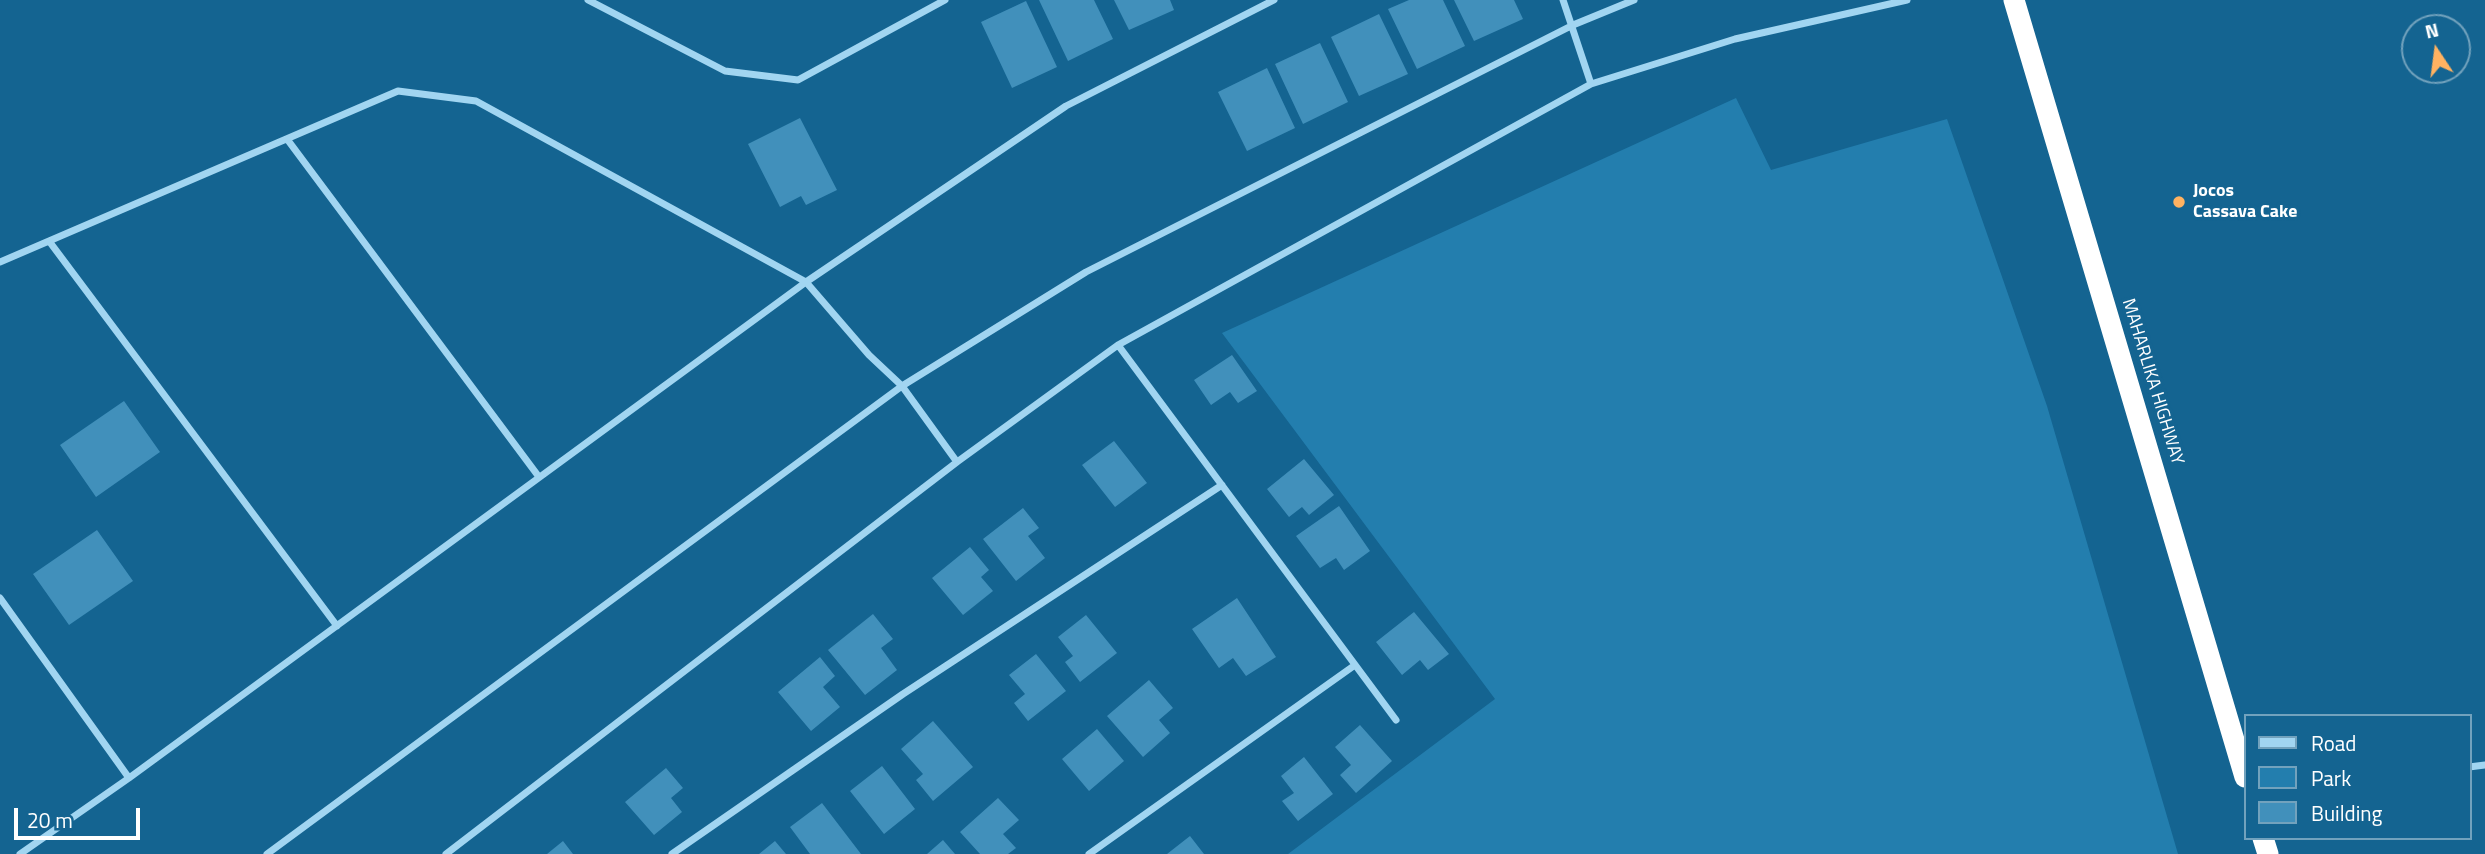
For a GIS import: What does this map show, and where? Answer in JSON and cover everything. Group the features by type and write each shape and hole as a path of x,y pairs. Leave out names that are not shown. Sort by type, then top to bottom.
{"highway":[{"name":"MAHARLIKA HIGHWAY","path":"2014,0 2244,774"}],"street":[{"path":"588,0 725,71 798,80 945,0"},
{"path":"20,854 129,778 806,282 1066,106 1274,0"},
{"path":"1563,0 1591,83"},
{"path":"267,854 902,386 1086,272 1573,25 1634,0"},
{"path":"446,854 957,462 1118,345 1591,83 1735,39 1907,0"},
{"path":"0,261 398,91 476,101 806,282 869,355 902,386 957,462"},
{"path":"287,139 539,477"},
{"path":"49,241 337,626"},
{"path":"1118,345 1396,720"},
{"path":"672,854 903,694 1222,485"},
{"path":"0,598 129,778"},
{"path":"1089,854 1355,665"}],"green space":[{"path":"1736,98 1771,170 1947,119 2047,406 2178,854 1288,854 1495,699 1222,333"}],"building":[{"path":"1039,0 1094,0 1113,39 1068,61"},
{"path":"1114,0 1170,0 1174,10 1129,30"},
{"path":"1409,0 1443,0 1465,46 1417,69 1388,9"},
{"path":"1454,0 1514,0 1523,19 1474,41"},
{"path":"1026,1 1057,67 1012,88 981,22"},
{"path":"1379,14 1408,74 1359,96 1331,37"},
{"path":"1320,43 1348,102 1303,124 1275,64"},
{"path":"1267,68 1295,128 1247,151 1218,92"},
{"path":"800,118 837,190 806,205 801,196 780,207 748,144"},
{"path":"1232,355 1257,391 1238,403 1230,392 1211,405 1194,380"},
{"path":"124,401 160,452 96,497 60,445"},
{"path":"1114,441 1147,483 1115,507 1082,465"},
{"path":"1304,459 1334,495 1309,515 1302,507 1289,517 1267,489"},
{"path":"1339,506 1370,551 1344,570 1336,558 1320,568 1296,536"},
{"path":"1023,508 1039,528 1028,536 1045,558 1016,581 983,539"},
{"path":"97,530 133,581 69,625 33,574"},
{"path":"970,547 989,570 981,577 993,591 963,615 932,578"},
{"path":"1237,598 1276,657 1246,676 1233,658 1219,668 1192,629"},
{"path":"1414,612 1449,654 1428,670 1420,660 1402,675 1376,642"},
{"path":"873,614 893,639 881,648 897,670 865,695 828,650"},
{"path":"1086,615 1117,653 1080,682 1065,662 1073,656 1058,637"},
{"path":"1036,654 1066,691 1028,721 1014,703 1025,694 1009,675"},
{"path":"820,657 835,676 823,687 840,707 811,731 778,692"},
{"path":"1149,680 1173,708 1159,720 1170,733 1143,757 1107,716"},
{"path":"933,721 973,767 933,801 916,780 923,774 901,749"},
{"path":"1360,725 1392,761 1356,793 1340,775 1351,765 1335,747"},
{"path":"1097,729 1124,761 1089,791 1062,759"},
{"path":"1304,757 1333,794 1298,821 1282,801 1294,793 1281,776"},
{"path":"882,766 915,809 884,834 850,791"},
{"path":"666,768 683,788 671,798 682,812 654,835 625,802"},
{"path":"998,798 1019,820 1003,834 1016,848 1008,854 980,854 960,832"},
{"path":"822,803 861,854 810,854 790,827"},
{"path":"1190,836 1204,854 1167,854"},
{"path":"943,840 955,854 927,854"},
{"path":"563,841 573,854 547,854"},
{"path":"775,841 786,854 759,854"}],"place":[{"name":"Jocos Cassava Cake","path":"2179,202"}]}
